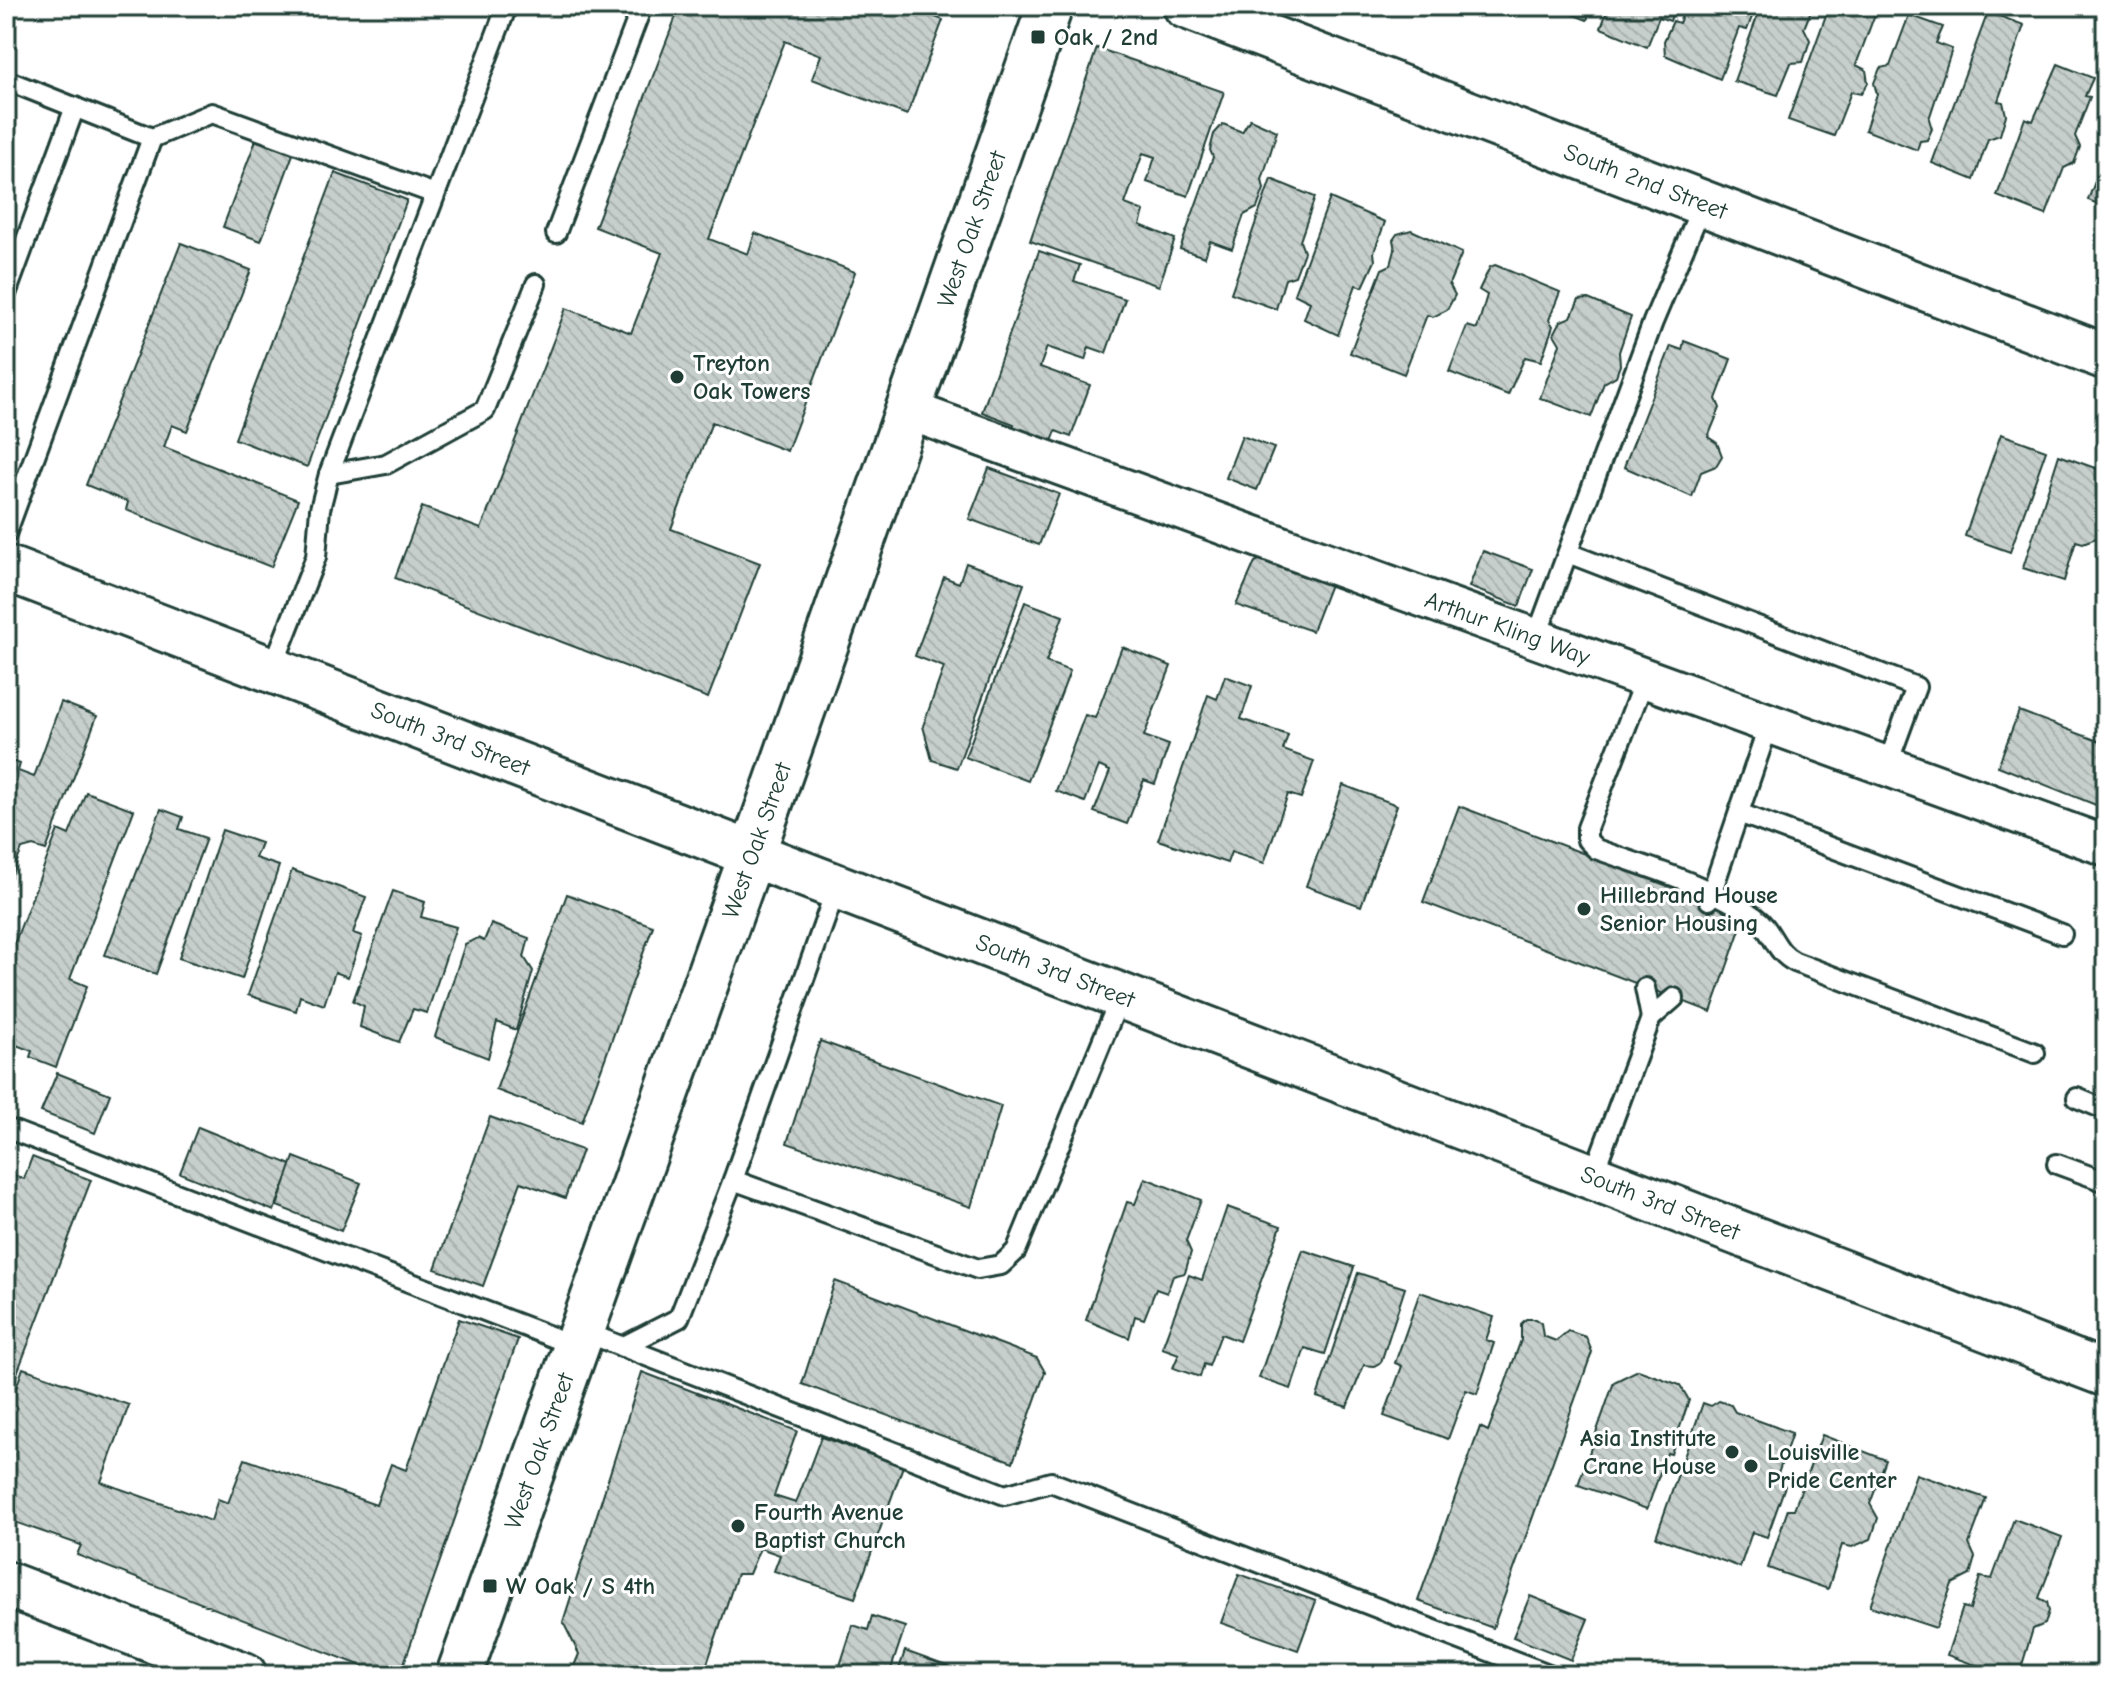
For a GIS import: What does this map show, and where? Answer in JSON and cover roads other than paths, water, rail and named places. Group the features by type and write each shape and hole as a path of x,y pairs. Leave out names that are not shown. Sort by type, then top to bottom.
{"main road":[{"name":"West Oak Street","path":"459,1675 1050,6"},
{"name":"South 2nd Street","path":"1186,6 1703,203 2104,350"},
{"name":"South 3rd Street","path":"6,568 2106,1374"},
{"path":"6,1584 244,1675"}],"street":[{"name":"Arthur Kling Way","path":"908,410 2106,846"}],"lane":[{"path":"272,669 316,557 320,509 329,474 507,6"},
{"path":"556,233 640,6"},
{"path":"6,80 152,138 212,113 435,194"},
{"path":"6,294 75,107"},
{"path":"6,534 152,138"},
{"path":"1536,638 1653,322 1703,203"},
{"path":"329,474 386,464 485,410 536,284"},
{"path":"1568,553 1916,687 1887,766"},
{"path":"1645,678 1587,828 1587,840 1596,849 1755,918 1767,929 1783,956 1795,962 2035,1053"},
{"path":"1710,896 1769,724"},
{"path":"1739,813 2062,934"},
{"path":"622,1347 679,1318 733,1180 837,886"},
{"path":"1645,988 1651,1018"},
{"path":"733,1180 978,1269 1001,1265 1016,1251 1121,995"},
{"path":"1593,1175 1651,1018 1674,998"},
{"path":"2077,1098 2106,1110"},
{"path":"6,1128 578,1339 622,1347 1005,1495 1051,1482 1551,1675"},
{"path":"2057,1164 2106,1182"}],"place":[{"name":"Oak / 2nd","path":"1038,37"},
{"name":"Treyton Oak Towers","path":"677,377"},
{"name":"Hillebrand House Senior Housing","path":"1584,909"},
{"name":"Asia Institute Crane House","path":"1732,1452"},
{"name":"Louisville Pride Center","path":"1751,1466"},
{"name":"Fourth Avenue Baptist Church","path":"738,1526"},
{"name":"W Oak / S 4th","path":"490,1586"}]}
